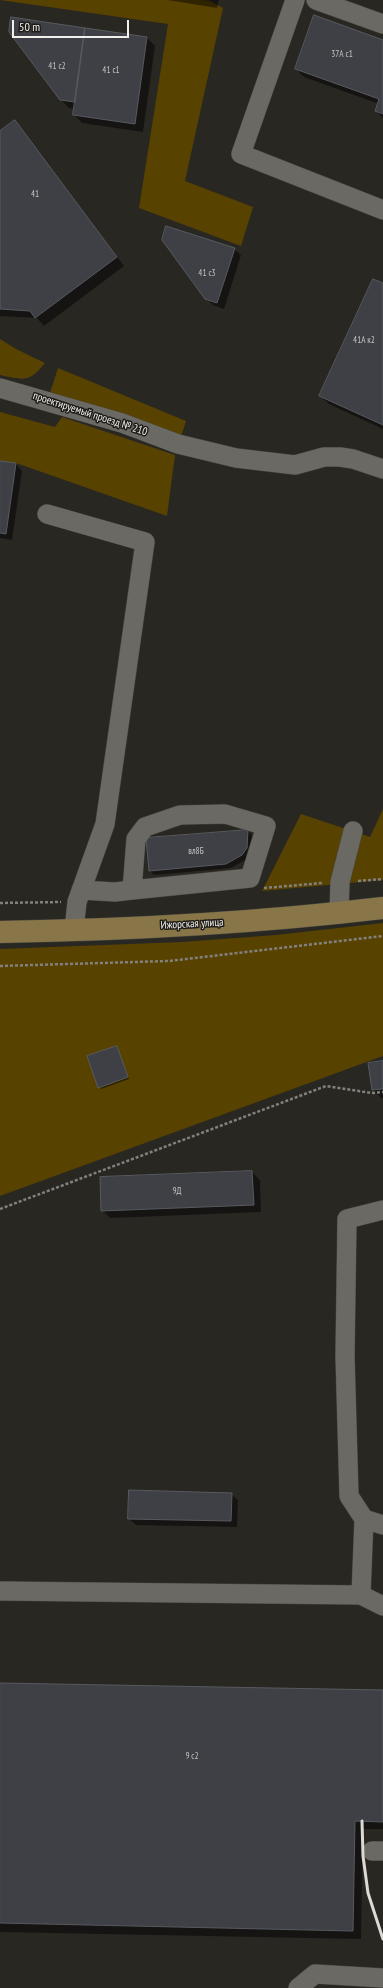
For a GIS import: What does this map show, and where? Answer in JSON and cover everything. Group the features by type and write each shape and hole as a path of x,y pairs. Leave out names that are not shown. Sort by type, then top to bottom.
{"main road":[{"name":"Ижорская улица","path":"0,932 74,930 292,919 383,908"}],"street":[{"path":"296,0 241,154 383,210"},
{"path":"316,0 383,24"},
{"name":"проектируемый проезд № 210","path":"0,388 122,423 178,444 236,458 296,465 324,457 340,457 353,458 383,469"},
{"path":"47,514 144,542 105,824 77,902 74,930"},
{"path":"81,890 115,892 250,878 266,826 225,814 180,816 145,827 136,839 132,890"},
{"path":"339,913 340,882 353,831"},
{"path":"361,1595 364,1519 349,1496 345,1356 347,1219 383,1210"},
{"path":"364,1519 383,1525"},
{"path":"0,1591 361,1595 383,1606"},
{"path":"298,1988 315,1974 383,1978"}],"path":[{"path":"0,966 169,961 383,936"},
{"path":"0,1209 326,1086 371,1093 383,1092"}],"shaded area":[{"path":"0,0 203,0 210,1 223,8 185,181 253,207 241,246 139,208 168,24"},
{"path":"0,339 16,349 45,363 35,374 30,377 21,379 0,375"},
{"path":"58,368 186,421 180,440 50,393"},
{"path":"0,412 55,427 62,417 175,455 167,516 16,463 0,461"},
{"path":"383,809 383,880 262,891 301,814 370,837"},
{"path":"383,923 383,1056 0,1196 0,949 182,942 276,935"}],"building":[{"path":"314,15 383,40 383,114 375,111 379,99 295,69"},
{"path":"11,17 85,28 75,102 60,100 9,32"},
{"path":"85,28 147,37 135,124 73,115"},
{"path":"15,120 117,257 35,318 30,311 0,309 0,131"},
{"path":"166,226 235,248 217,303 205,299 162,240"},
{"path":"373,279 383,283 383,425 319,396"},
{"path":"0,461 16,463 6,534 0,533"},
{"path":"248,830 247,848 242,855 226,864 149,871 146,838"},
{"path":"117,1046 128,1077 98,1088 87,1056"},
{"path":"383,1061 383,1089 372,1090 368,1063"},
{"path":"252,1171 254,1205 101,1211 100,1177"},
{"path":"129,1490 232,1493 231,1521 128,1519"},
{"path":"0,1683 383,1690 383,1822 355,1821 353,1931 0,1923"}],"railway":[{"path":"362,1821 363,1856 368,1893 383,1939"}]}
